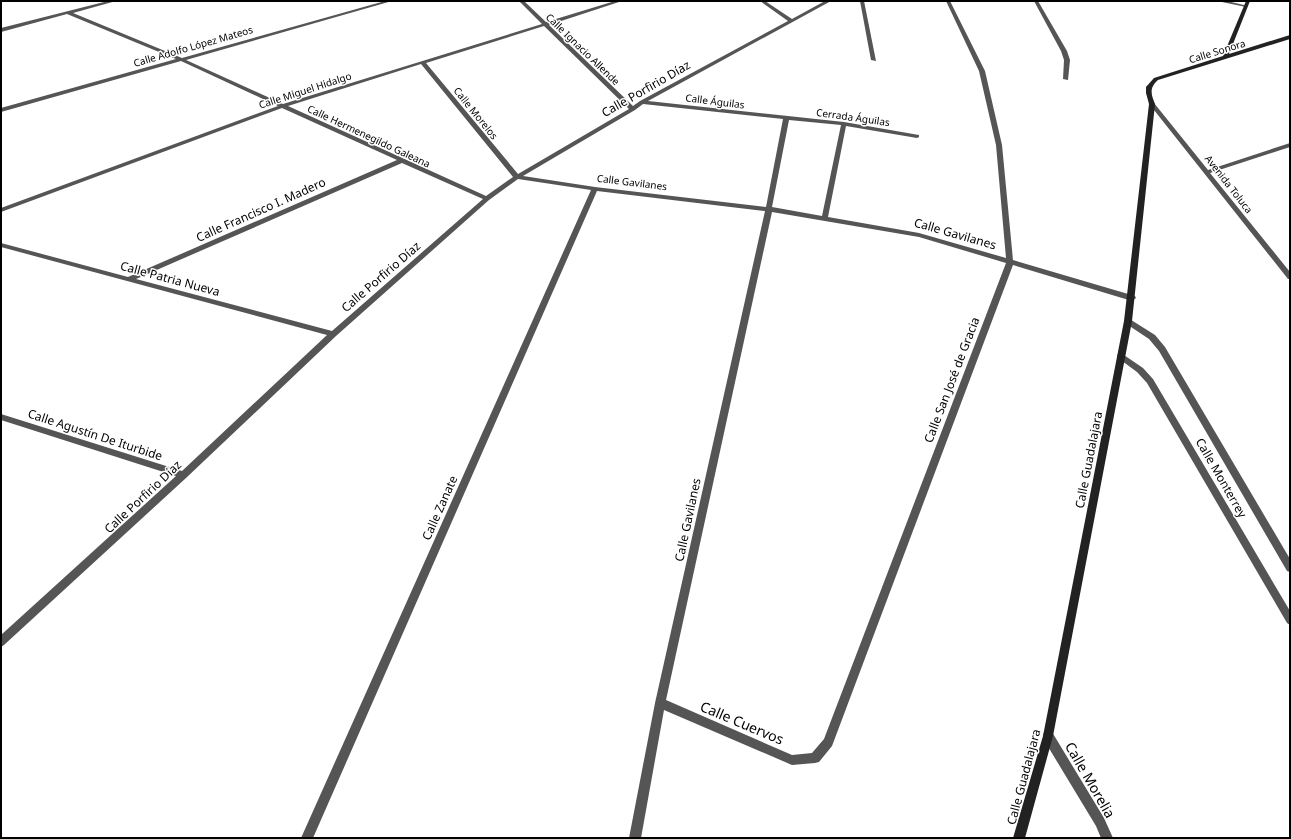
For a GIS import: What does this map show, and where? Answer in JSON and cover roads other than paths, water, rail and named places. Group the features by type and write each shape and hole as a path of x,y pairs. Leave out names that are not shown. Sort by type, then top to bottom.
{"street":[{"path":"1,30 114,1"},
{"name":"Calle Adolfo López Mateos","path":"1,110 390,1"},
{"name":"Calle Ignacio Allende","path":"522,1 633,109"},
{"name":"Calle Miguel Hidalgo","path":"1,210 282,106 620,1"},
{"path":"762,1 792,21"},
{"name":"Calle Porfirio Díaz","path":"1,642 333,334 486,199 517,177 633,109 642,102 829,1"},
{"path":"862,1 874,60"},
{"name":"Calle San José de Gracia","path":"815,758 828,742 1010,263 999,145 982,71 948,1"},
{"path":"1036,1 1064,51 1067,60 1066,79"},
{"path":"1218,1 1247,4 1225,58"},
{"name":"Calle Hermenegildo Galeana","path":"68,13 180,59 486,199"},
{"name":"Calle Sonora","path":"1150,83 1156,79 1290,37"},
{"name":"Calle Morelos","path":"422,62 517,177"},
{"name":"Calle Guadalajara","path":"1020,838 1048,736 1132,298 1152,104 1148,90 1150,83"},
{"name":"Calle Águilas","path":"642,102 786,118"},
{"name":"Avenida Toluca","path":"1152,104 1290,277"},
{"name":"Calle Gavilanes","path":"634,838 660,703 769,209 786,118"},
{"name":"Cerrada Águilas","path":"786,118 844,124 917,136"},
{"path":"825,218 844,124"},
{"path":"1207,172 1290,144"},
{"name":"Calle Francisco I. Madero","path":"129,279 401,161"},
{"name":"Calle Gavilanes","path":"517,177 595,189 769,209 919,235 1132,298"},
{"name":"Calle Zanate","path":"307,838 595,189"},
{"name":"Calle Patria Nueva","path":"1,245 333,334"},
{"name":"Calle Monterrey","path":"1128,321 1152,337 1162,349 1290,568"},
{"name":"Calle Monterrey","path":"1121,356 1140,370 1150,381 1290,620"},
{"name":"Calle Agustín De Iturbide","path":"1,417 182,475"},
{"name":"Calle Cuervos","path":"660,703 792,760 815,758"},
{"name":"Calle Morelia","path":"1048,736 1100,822 1107,838"}]}
